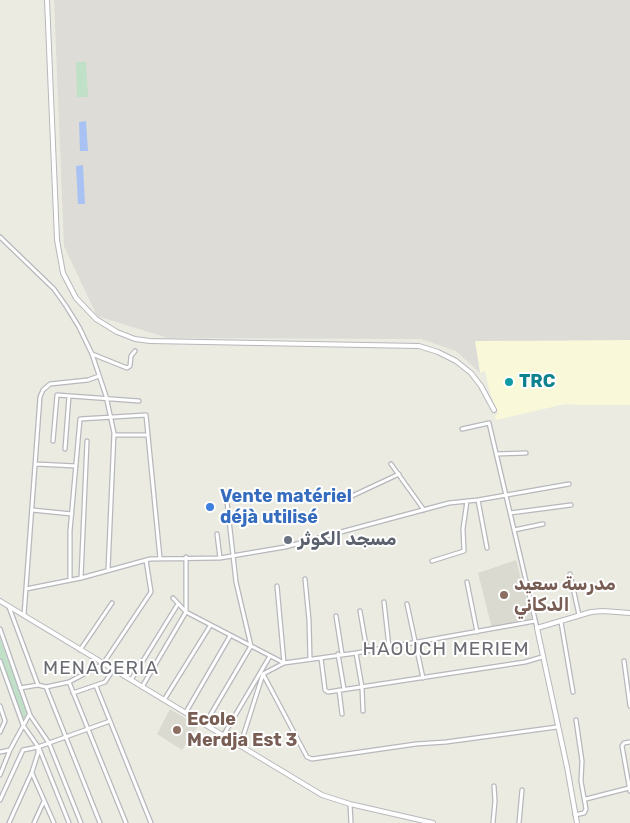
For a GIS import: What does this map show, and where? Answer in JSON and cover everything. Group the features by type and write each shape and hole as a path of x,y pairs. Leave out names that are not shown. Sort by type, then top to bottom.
{"street":[{"path":"47,0 57,240 63,273 76,298 96,320 116,332 135,339 150,341 419,346 438,352 456,361 471,373 482,386 494,410"},
{"path":"0,237 54,290 79,327 92,354 107,399 114,435 108,570"},
{"path":"92,354 127,368 130,366 134,351"},
{"path":"24,616 40,397 43,390 50,384 88,380 98,376"},
{"path":"53,441 57,395 139,401"},
{"path":"65,449 69,396"},
{"path":"70,580 72,514 80,419 146,416 160,558"},
{"path":"462,429 489,423 537,628 577,823"},
{"path":"114,435 147,434"},
{"path":"81,578 87,441"},
{"path":"496,454 526,453"},
{"path":"36,464 76,466"},
{"path":"391,464 424,510"},
{"path":"352,496 399,474"},
{"path":"26,589 81,578 146,560 160,558 220,558 285,547 449,503 506,496 569,484"},
{"path":"205,724 251,646 236,582 226,493"},
{"path":"478,500 487,548"},
{"path":"432,561 464,551 463,529 467,501"},
{"path":"510,513 571,505"},
{"path":"32,510 72,514"},
{"path":"514,530 543,524"},
{"path":"217,534 220,558"},
{"path":"142,687 186,612 186,558"},
{"path":"20,688 38,685 46,687 69,682 103,664 151,592 146,560"},
{"path":"570,574 579,615"},
{"path":"305,580 310,659"},
{"path":"467,582 478,632"},
{"path":"277,586 284,663"},
{"path":"173,598 186,612 284,663"},
{"path":"0,600 112,670 186,712 322,795 350,804 433,823"},
{"path":"384,602 389,647"},
{"path":"80,650 112,603"},
{"path":"131,680 178,604"},
{"path":"407,604 423,678"},
{"path":"10,607 38,685"},
{"path":"360,611 367,650"},
{"path":"537,628 579,615 603,611 630,613"},
{"path":"336,616 344,689"},
{"path":"240,746 263,674 284,663 356,653 534,621"},
{"path":"561,622 573,692"},
{"path":"164,700 210,626"},
{"path":"0,629 30,715 49,743 81,823"},
{"path":"186,712 230,636"},
{"path":"356,653 362,687 363,711"},
{"path":"223,736 270,656"},
{"path":"322,658 326,691 525,662 542,657"},
{"path":"0,661 22,725 38,747 69,823"},
{"path":"624,661 630,706"},
{"path":"73,693 105,682 112,670"},
{"path":"263,674 307,757 312,759 557,727"},
{"path":"69,682 126,823"},
{"path":"96,686 151,823"},
{"path":"46,687 100,823"},
{"path":"340,690 342,714"},
{"path":"0,706 5,720 0,732"},
{"path":"0,775 22,725 30,715"},
{"path":"575,815 586,811 586,799 581,781 582,761 576,720"},
{"path":"0,800 23,750 65,738 110,721"},
{"path":"586,799 630,789 622,746 624,743 630,742"},
{"path":"9,823 32,772 38,747"},
{"path":"0,752 10,750"},
{"path":"32,772 54,823"},
{"path":"493,823 494,786"},
{"path":"520,823 522,790"},
{"path":"34,823 44,800"},
{"path":"350,804 351,823"}],"shaded area":[{"path":"54,0 630,0 630,340 475,341 480,373 456,351 421,339 168,338 97,316 64,246"},
{"path":"76,62 86,62 88,97 77,97"},
{"path":"630,340 630,405 565,404 496,420 495,416 498,413 490,393 485,371 480,373 475,341"},
{"name":"مدرسة سعيد الدكاني","path":"516,560 531,617 530,621 517,622 515,625 492,629 478,573"},
{"path":"0,638 27,712 26,717 23,719 0,658"},
{"name":"Ecole Merdja Est 3","path":"170,709 198,726 182,750 157,734"}],"water":[{"path":"86,121 88,151 80,151 79,122"},
{"path":"83,165 85,204 78,204 76,166"}],"place":[{"name":"TRC","path":"509,382"},
{"name":"Vente matériel déjà utilisé","path":"210,507"},
{"name":"مسجد الكوثر","path":"288,540"},
{"name":"مدرسة سعيد الدكاني","path":"504,595"},
{"name":"Ecole Merdja Est 3","path":"177,730"}],"district":[{"name":"HAOUCH MERIEM","path":"446,650"},
{"name":"MENACERIA","path":"101,669"}]}
